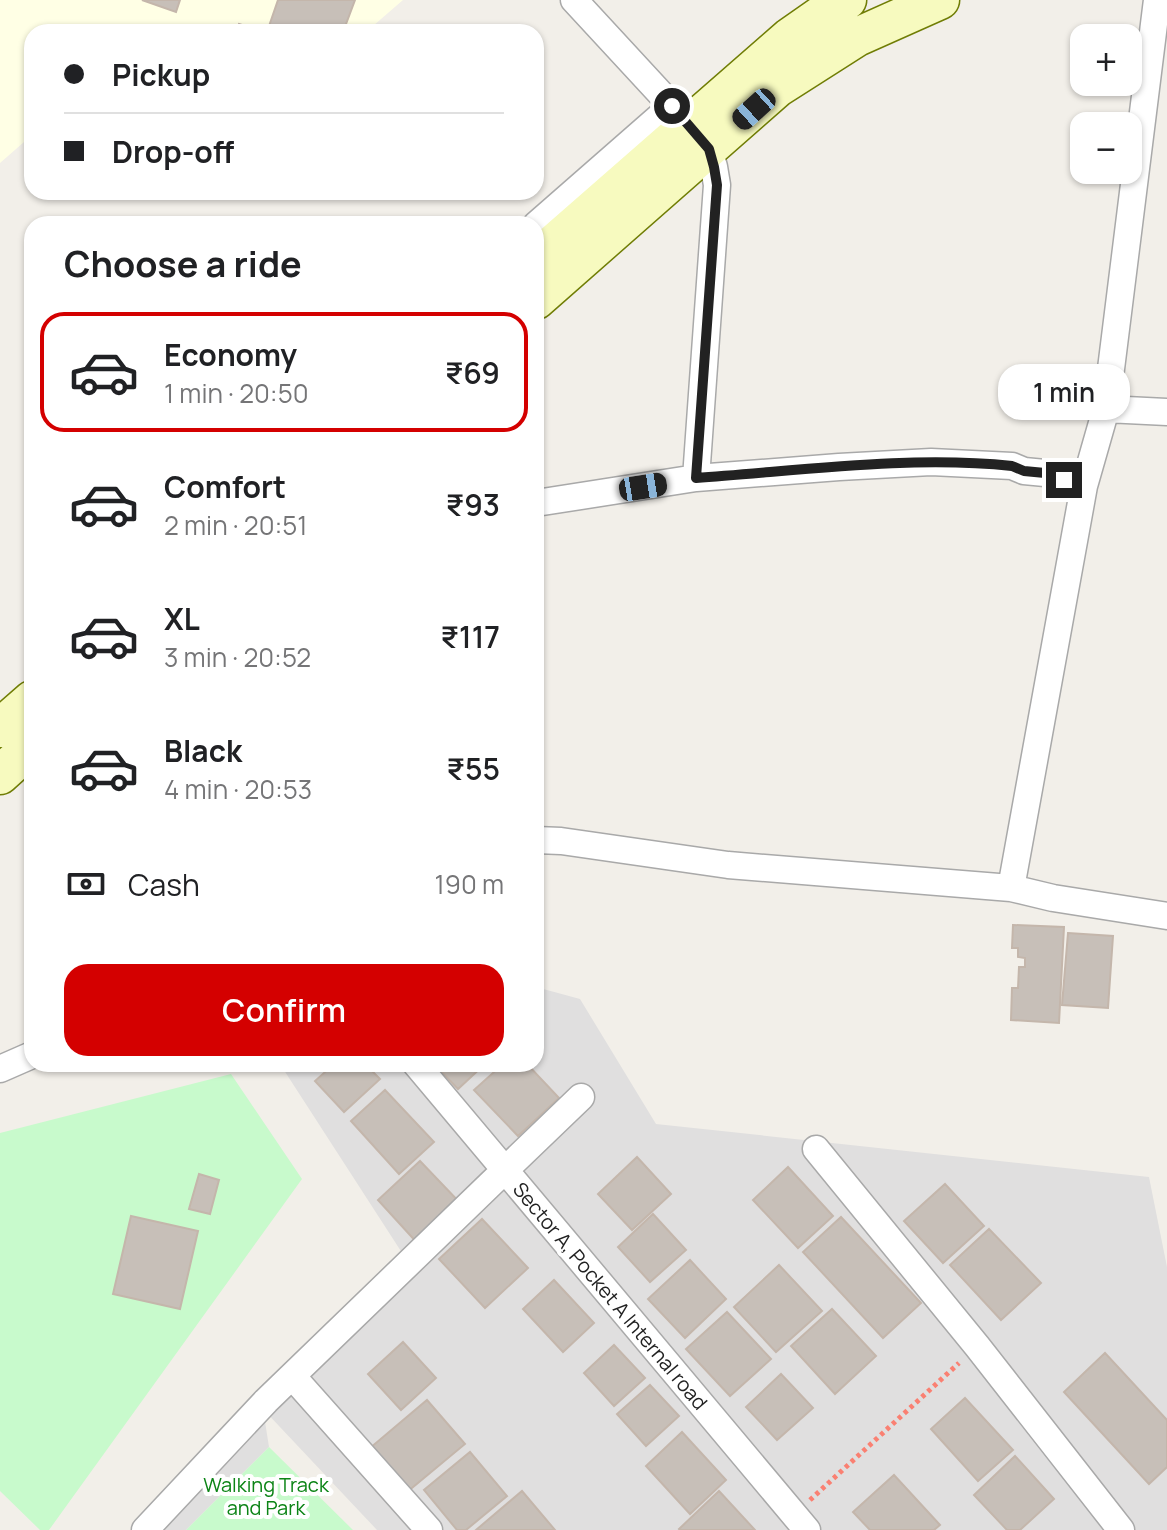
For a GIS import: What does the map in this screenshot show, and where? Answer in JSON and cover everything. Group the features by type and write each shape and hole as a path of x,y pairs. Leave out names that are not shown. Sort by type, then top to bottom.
{"main road":[{"path":"544,252 790,37 847,0"},
{"path":"544,291 690,127 777,88 857,37 940,0"},
{"path":"0,728 24,707"},
{"path":"0,775 24,753"}],"street":[{"path":"574,0 690,127 714,167 717,185 696,478"},
{"path":"1011,888 1084,486 1106,409 1157,0"},
{"path":"544,220 690,127"},
{"path":"1106,409 1167,412"},
{"path":"544,502 696,478 931,462 1012,466 1084,486"},
{"path":"0,714 24,693"},
{"path":"544,840 728,865 1011,888 1053,898 1167,916"},
{"path":"0,1069 24,1058"},
{"path":"423,1072 505,1170 581,1097"},
{"path":"816,1149 977,1346 1121,1530"},
{"name":"Sector A, Pocket A Internal road","path":"145,1530 266,1401 505,1170 800,1523"},
{"path":"293,1377 429,1530"}],"path":[{"path":"800,1523 977,1346"}],"shaded area":[{"path":"0,0 403,0 375,24 24,24 24,142 0,163"},
{"path":"544,989 580,999 656,1124 1149,1177 1167,1267 1167,1530 377,1530 263,1409 269,1447 186,1530 151,1530 140,1520 406,1259 285,1072 544,1072"}],"green space":[{"path":"231,1074 302,1179 49,1530 40,1530 0,1491 0,1133"},
{"name":"Walking Track and Park","path":"269,1447 353,1530 186,1530"}],"building":[{"path":"142,0 180,0 176,12"},
{"path":"278,0 355,0 346,24 270,24"},
{"path":"1013,925 1064,927 1059,1023 1011,1020 1012,988 1018,988 1019,967 1025,967 1025,958 1018,957 1018,948 1012,948"},
{"path":"1068,933 1113,936 1108,1008 1062,1005"},
{"path":"325,1072 373,1072 380,1079 344,1112 315,1081"},
{"path":"442,1072 476,1072 458,1089"},
{"path":"494,1072 535,1072 559,1098 518,1136 474,1090"},
{"path":"385,1090 434,1142 399,1174 351,1121"},
{"path":"637,1157 671,1194 632,1230 598,1194"},
{"path":"420,1161 463,1206 420,1246 378,1200"},
{"path":"788,1167 833,1216 798,1248 753,1200"},
{"path":"199,1174 219,1180 210,1214 189,1209"},
{"path":"945,1184 984,1226 943,1263 904,1221"},
{"path":"653,1214 686,1250 650,1282 618,1247"},
{"path":"131,1216 198,1231 180,1309 113,1294"},
{"path":"841,1217 921,1303 883,1338 803,1252"},
{"path":"482,1219 528,1268 485,1308 439,1259"},
{"path":"989,1229 1041,1283 1001,1320 950,1265"},
{"path":"690,1260 726,1299 685,1338 648,1299"},
{"path":"779,1265 822,1311 776,1352 734,1307"},
{"path":"554,1280 594,1323 563,1352 523,1309"},
{"path":"832,1309 876,1356 835,1394 791,1346"},
{"path":"727,1312 771,1359 730,1396 686,1349"},
{"path":"403,1342 436,1378 401,1410 368,1374"},
{"path":"614,1345 645,1378 614,1406 584,1373"},
{"path":"1105,1353 1167,1420 1167,1467 1149,1484 1064,1392"},
{"path":"781,1374 813,1408 777,1440 746,1407"},
{"path":"650,1385 679,1416 646,1446 617,1414"},
{"path":"965,1398 1013,1450 978,1481 931,1429"},
{"path":"427,1400 465,1444 407,1492 370,1448"},
{"path":"682,1432 726,1480 690,1514 646,1466"},
{"path":"470,1452 507,1496 466,1530 457,1530 424,1490"},
{"path":"1015,1456 1054,1499 1020,1530 1007,1530 974,1495"},
{"path":"894,1475 940,1525 934,1530 870,1530 853,1512"},
{"path":"522,1491 555,1530 476,1530"},
{"path":"719,1491 755,1530 679,1529"}],"route":[{"path":"672,106 709,149 717,185 696,478 931,462 1012,466 1064,480"}]}
